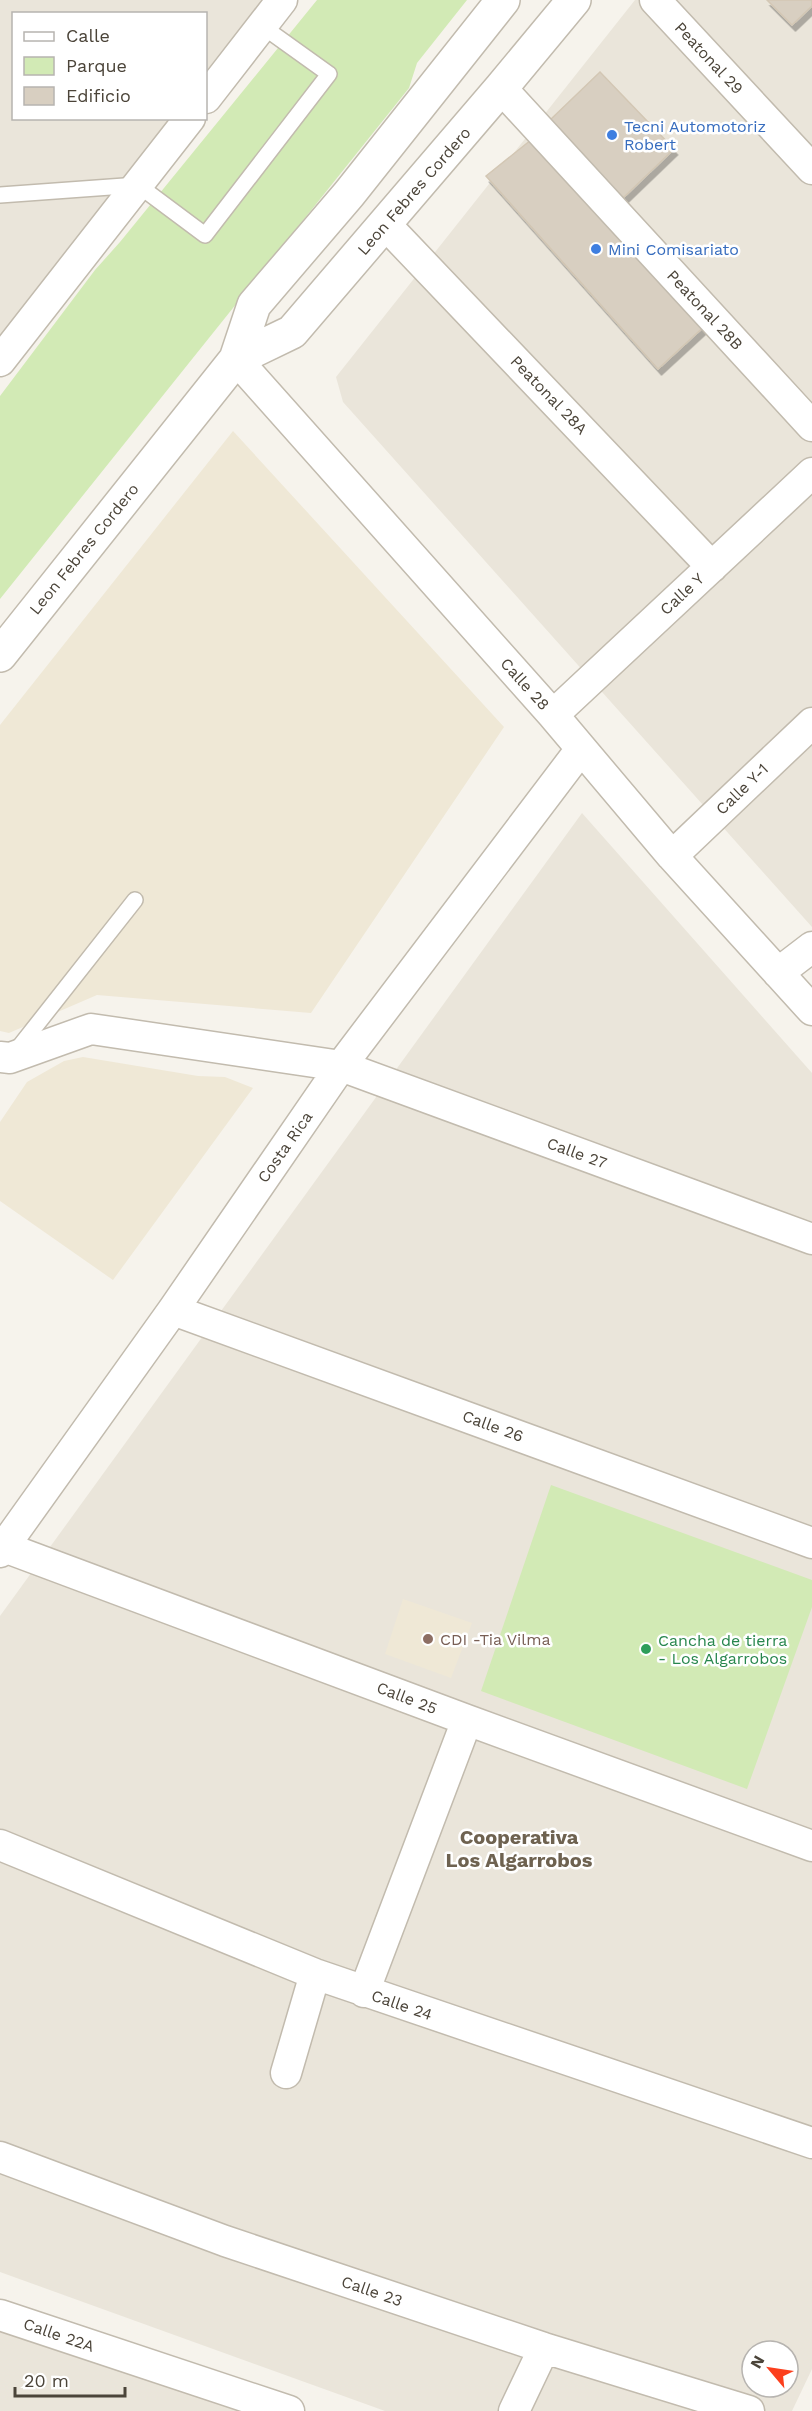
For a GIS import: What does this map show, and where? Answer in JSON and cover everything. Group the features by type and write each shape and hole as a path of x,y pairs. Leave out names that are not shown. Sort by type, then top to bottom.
{"street":[{"path":"207,97 282,0"},
{"name":"Leon Febres Cordero","path":"0,655 236,359 254,305 349,194 503,0"},
{"name":"Leon Febres Cordero","path":"236,359 292,332 574,0"},
{"name":"Peatonal 29","path":"656,0 812,169"},
{"name":"Peatonal 28B","path":"501,88 812,426"},
{"path":"0,361 188,120"},
{"name":"Peatonal 28A","path":"385,224 712,567"},
{"name":"Calle 28","path":"236,359 553,715 672,856 812,1010"},
{"name":"Calle Y","path":"553,715 812,473"},
{"name":"Calle Y-1","path":"672,856 812,723"},
{"name":"Costa Rica","path":"2,1549 173,1310 341,1066 581,749"},
{"path":"778,973 812,947"},
{"name":"Calle 27","path":"3,1062 91,1029 341,1066 812,1239"},
{"name":"Calle 26","path":"173,1310 812,1543"},
{"name":"Calle 25","path":"2,1549 812,1846"},
{"path":"364,1992 467,1720"},
{"name":"Calle 24","path":"0,1845 364,1992 812,2143"},
{"path":"286,2073 315,1974"},
{"name":"Calle 23","path":"0,2157 225,2241 544,2348 749,2411"},
{"name":"Calle 22A","path":"0,2315 236,2404 288,2411"},
{"path":"514,2411 544,2348"}],"lane":[{"path":"0,195 138,185 205,235 329,74 262,26"},
{"path":"3,1062 135,900"}],"shaded area":[{"path":"0,0 282,0 207,97 207,12 12,12 12,120 189,120 0,361"},
{"path":"635,0 812,0 812,927 343,402 336,377"},
{"path":"233,431 504,727 311,1013 97,995 9,1033 0,1031 0,725"},
{"path":"582,813 812,1073 812,2369 800,2394 800,2339 740,2339 740,2399 798,2399 792,2411 385,2411 0,2272 0,1616"},
{"path":"83,1057 198,1076 225,1077 253,1088 113,1280 0,1201 0,1122 27,1082 64,1061"},
{"name":"CDI -Tia Vilma","path":"403,1599 472,1623 451,1678 385,1654"},
{"path":"0,2320 242,2411 0,2411"}],"green space":[{"path":"317,0 467,0 417,63 409,88 0,599 0,396 95,270"},
{"name":"Cancha de tierra - Los Algarrobos","path":"551,1485 812,1580 812,1607 747,1789 481,1691"}],"building":[{"path":"767,0 812,0 812,6 792,25"},
{"name":"Tecni Automotoriz Robert","path":"600,72 674,149 623,198 549,121"},
{"name":"Mini Comisariato","path":"536,136 709,322 658,369 486,176"}],"place":[{"name":"Tecni Automotoriz Robert","path":"612,135"},
{"name":"Mini Comisariato","path":"596,249"},
{"name":"CDI -Tia Vilma","path":"428,1639"},
{"name":"Cancha de tierra - Los Algarrobos","path":"646,1649"}],"district":[{"name":"Cooperativa Los Algarrobos","path":"519,1848"}]}
